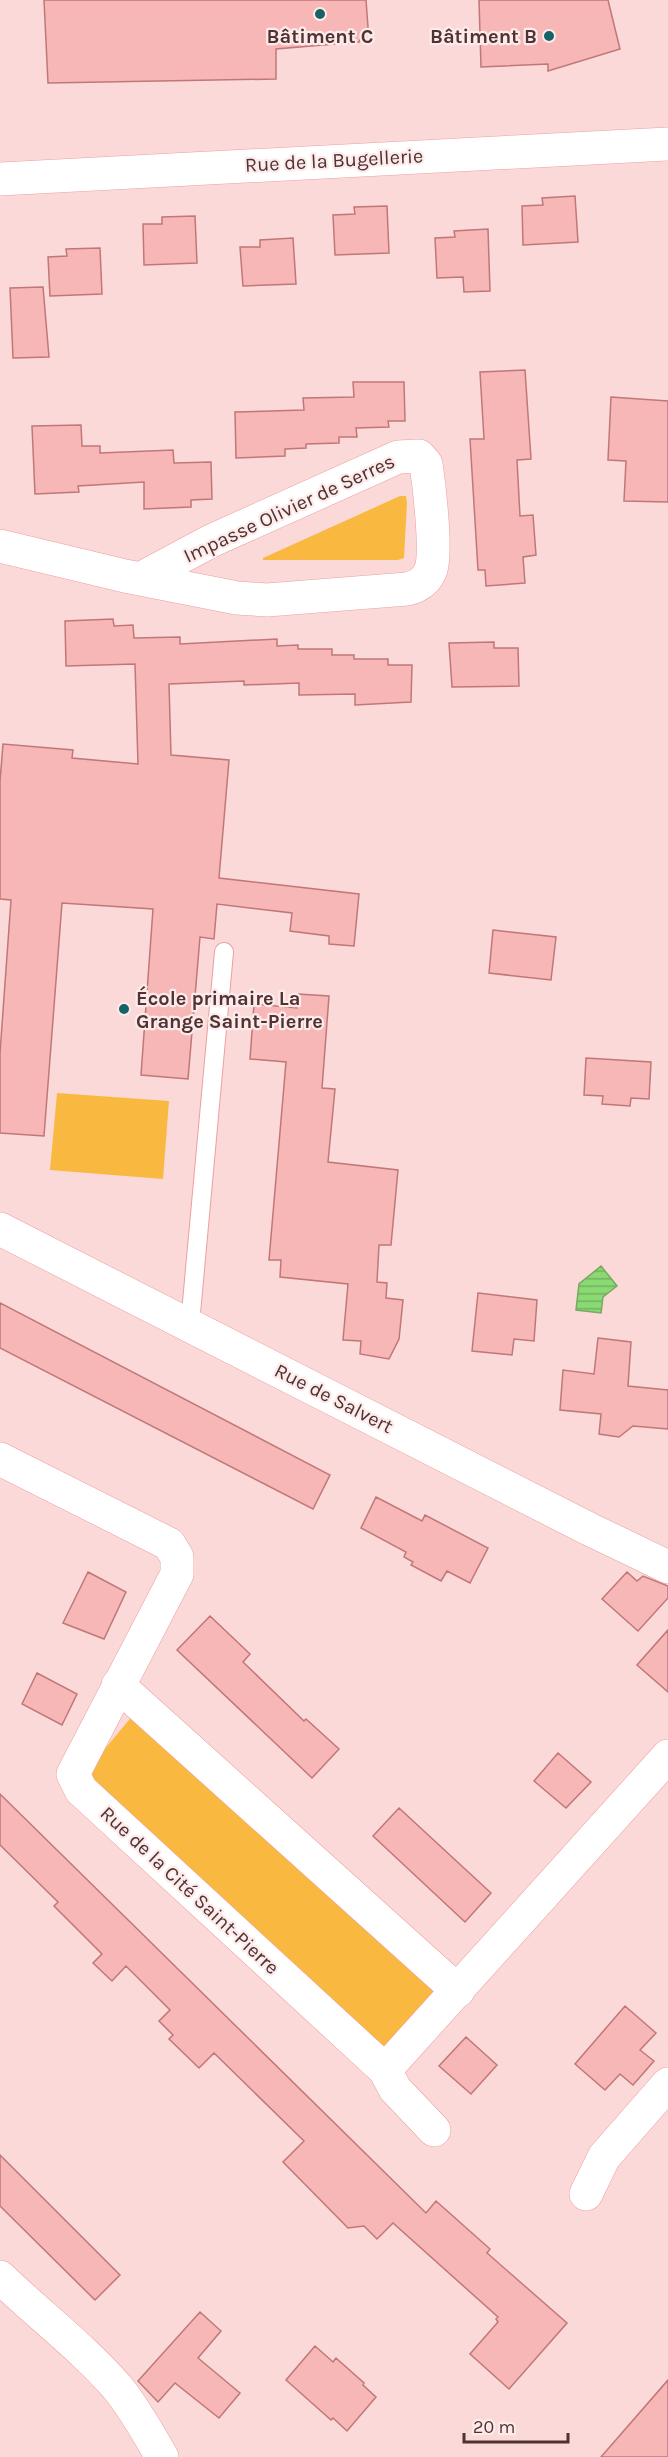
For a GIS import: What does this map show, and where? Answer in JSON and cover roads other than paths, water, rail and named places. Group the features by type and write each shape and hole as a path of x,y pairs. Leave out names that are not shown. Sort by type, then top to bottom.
{"street":[{"name":"Rue de la Bugellerie","path":"0,179 668,144"},
{"name":"Impasse Olivier de Serres","path":"0,546 140,579 215,595 259,600 407,589 417,586 429,575 432,562 426,464 419,456 398,457 211,541 140,579"},
{"name":"Rue de Salvert","path":"0,1229 668,1567"},
{"name":"Rue de la Cité Saint-Pierre","path":"0,1459 169,1544 177,1557 177,1574 73,1774 81,1790 385,2070 395,2089 434,2130"},
{"path":"118,1685 458,1991"},
{"path":"385,2070 668,1756"},
{"path":"586,2194 604,2157 668,2084"},
{"path":"0,2277 99,2368 118,2389 141,2419 162,2457"}],"lane":[{"path":"190,1324 224,952"}],"place":[{"name":"Bâtiment C","path":"320,14"},
{"name":"Bâtiment B","path":"549,36"},
{"name":"École primaire La Grange Saint-Pierre","path":"124,1009"}]}
